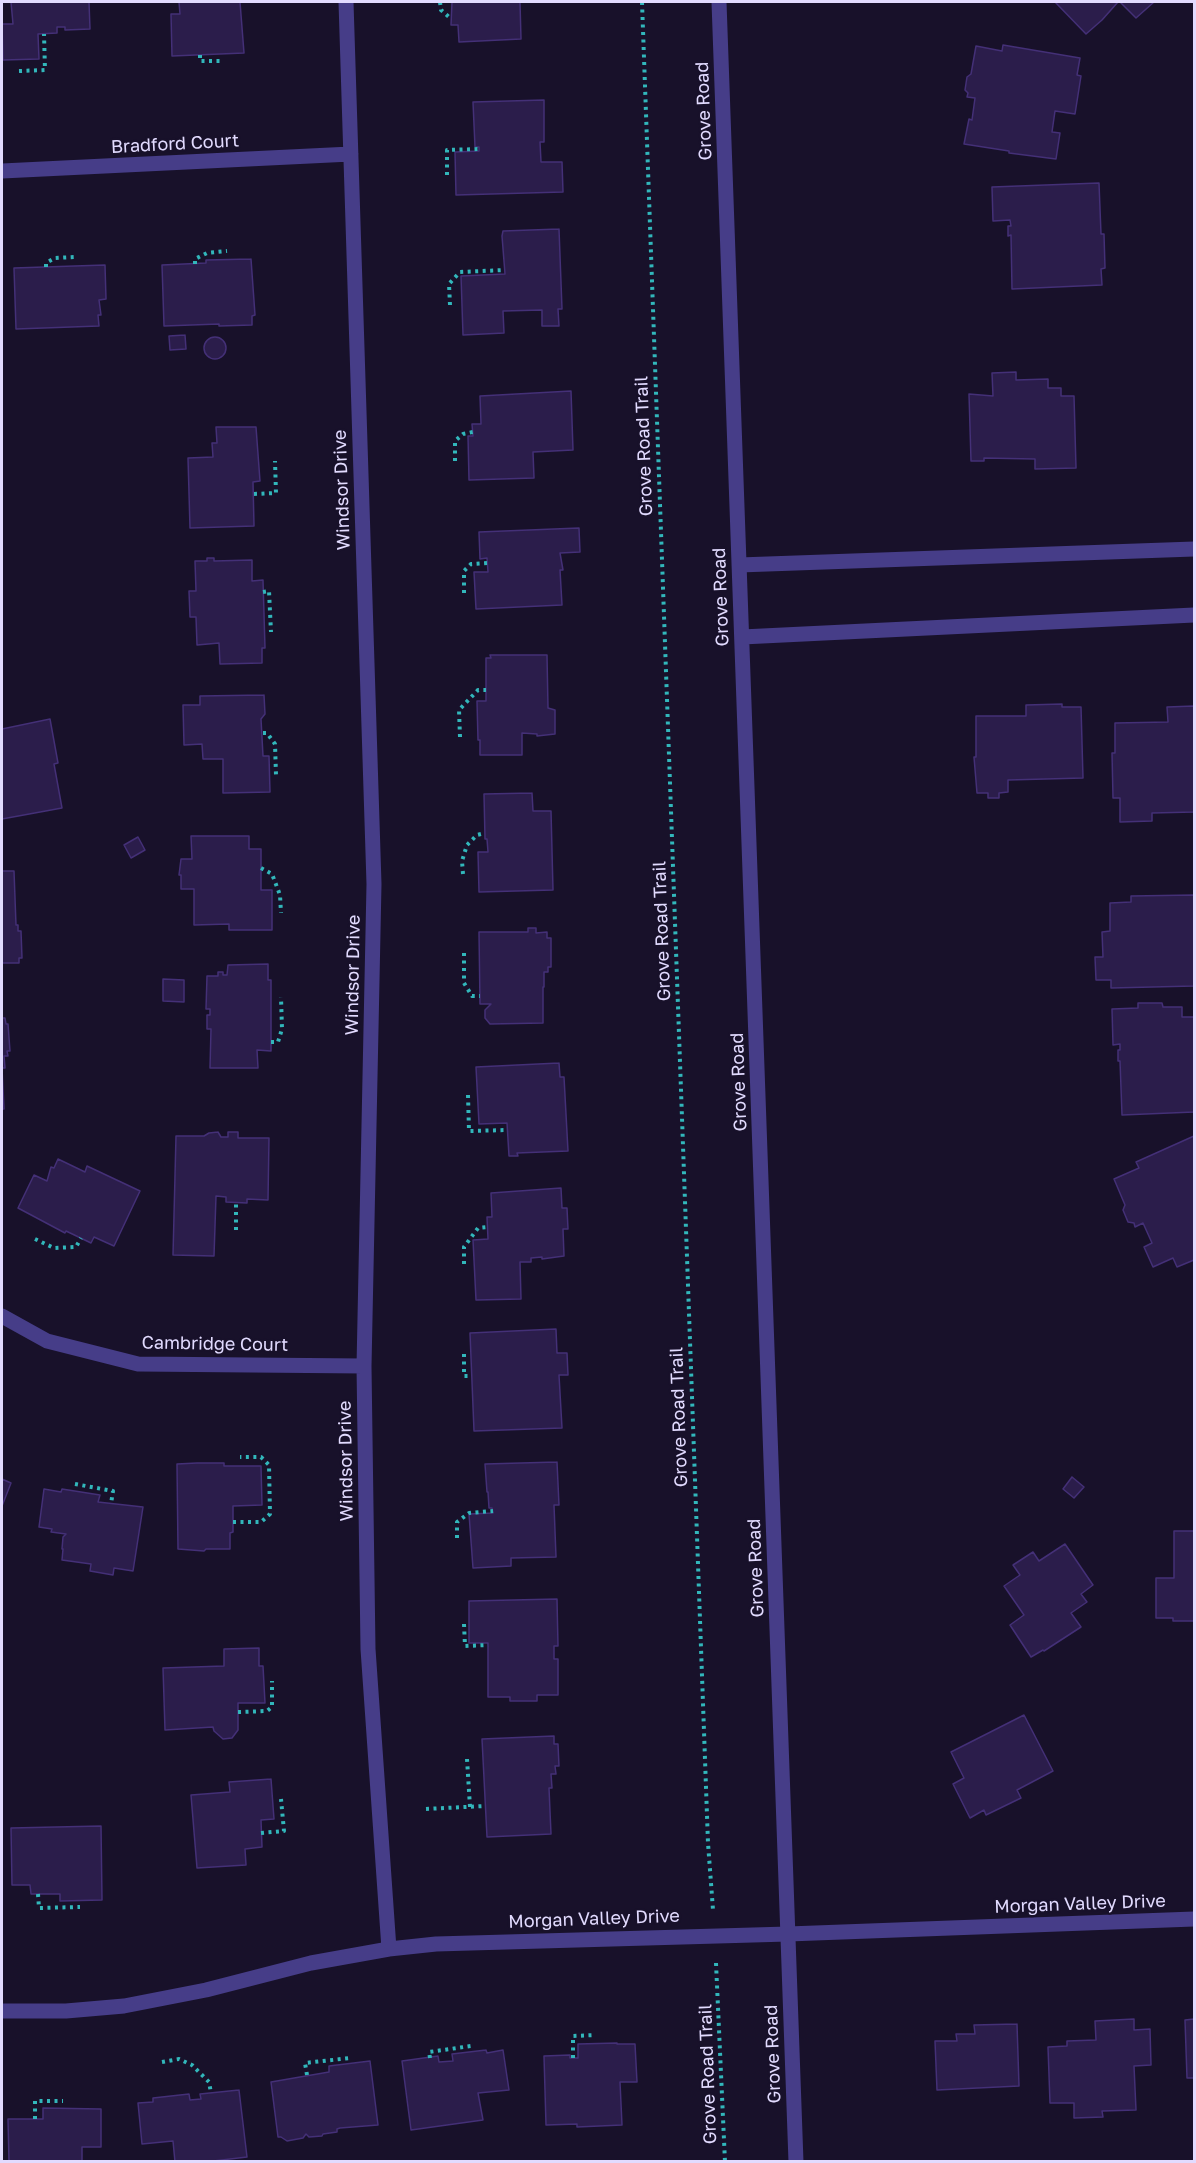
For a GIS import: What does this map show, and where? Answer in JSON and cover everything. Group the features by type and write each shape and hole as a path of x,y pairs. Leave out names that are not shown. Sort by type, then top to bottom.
{"street":[{"name":"Windsor Drive","path":"346,2 375,884 364,1366 368,1649 389,1948"},
{"name":"Grove Road","path":"719,2 796,2162"},
{"name":"Bradford Court","path":"2,171 351,154"},
{"path":"739,565 1194,549"},
{"path":"742,637 1194,615"},
{"name":"Cambridge Court","path":"2,1316 47,1341 138,1364 364,1366"},
{"name":"Morgan Valley Drive","path":"2,2011 66,2011 124,2006 206,1989 311,1963 389,1948 472,1942 788,1934 1194,1919"}],"path":[{"path":"440,2 441,10 450,18"},
{"name":"Grove Road Trail","path":"642,2 710,1860"},
{"path":"19,71 45,70 44,34"},
{"path":"200,55 200,61 220,61"},
{"path":"447,175 447,150 479,149"},
{"path":"195,264 195,259 207,253 227,251"},
{"path":"46,267 46,264 55,258 74,257"},
{"path":"450,305 449,284 460,272 505,270"},
{"path":"455,461 454,441 463,434 473,432"},
{"path":"254,494 276,493 275,461"},
{"path":"464,593 464,571 471,564 487,563"},
{"path":"263,592 269,591 270,632"},
{"path":"460,737 459,710 478,690 486,690"},
{"path":"263,733 267,733 275,744 276,775"},
{"path":"463,874 462,861 467,845 477,835 485,833"},
{"path":"261,868 272,874 280,895 281,913"},
{"path":"464,953 464,983 472,996 480,996"},
{"path":"270,1042 278,1042 282,1029 281,997"},
{"path":"468,1095 470,1131 508,1130"},
{"path":"236,1203 236,1230"},
{"path":"464,1264 464,1247 478,1228 488,1227"},
{"path":"35,1239 54,1248 76,1247 81,1238"},
{"path":"464,1354 464,1376 472,1376"},
{"path":"232,1522 261,1522 270,1514 269,1465 261,1457 240,1457"},
{"path":"75,1484 113,1491 111,1504"},
{"path":"457,1538 457,1522 469,1513 493,1511"},
{"path":"464,1624 465,1647 488,1645"},
{"path":"238,1712 267,1711 272,1707 272,1682"},
{"path":"467,1759 470,1807"},
{"path":"261,1833 284,1831 281,1799"},
{"path":"426,1809 485,1806"},
{"path":"38,1894 39,1908 80,1907"},
{"name":"Grove Road Trail","path":"718,1985 725,2162"},
{"path":"573,2058 573,2036 595,2035"},
{"path":"430,2058 429,2052 471,2046"},
{"path":"307,2075 305,2063 350,2058"},
{"path":"162,2062 179,2060 192,2065 210,2082 211,2093"},
{"path":"35,2119 35,2101 63,2101"}],"building":[{"path":"11,2 89,2 90,29 65,30 65,27 57,27 57,33 38,34 39,59 3,60 2,24 13,24"},
{"path":"179,2 240,2 244,53 172,56 171,14 180,14"},
{"path":"452,2 520,2 521,39 459,42 458,25 451,25"},
{"path":"1055,2 1118,2 1086,34"},
{"path":"1120,2 1154,2 1136,18"},
{"path":"1003,45 1080,58 1077,75 1081,76 1075,114 1055,111 1052,132 1060,133 1056,159 964,144 969,119 972,120 975,98 967,97 968,93 965,90 967,77 971,74 976,46 1002,51"},
{"path":"544,100 544,142 540,142 541,162 562,162 563,192 456,195 455,152 479,151 479,147 475,147 473,102"},
{"path":"1099,183 1105,268 1101,269 1102,285 1012,289 1011,235 1008,236 1010,220 993,221 992,187"},
{"path":"559,229 562,309 558,309 559,326 542,326 542,310 503,311 504,333 463,335 461,276 505,274 503,231"},
{"path":"251,259 255,315 252,316 252,325 164,326 162,265 206,263 206,260"},
{"path":"105,265 106,299 99,300 101,315 98,315 99,326 16,329 14,268"},
{"path":"185,335 186,349 170,350 169,336"},
{"path":"215,337 223,340 226,348 223,356 215,359 207,356 204,348 207,340"},
{"path":"1016,372 1016,380 1048,379 1048,388 1061,388 1061,396 1074,396 1076,468 1035,469 1035,459 984,458 984,461 971,461 969,394 993,396 992,373"},
{"path":"571,391 573,450 533,452 534,478 469,480 468,436 473,436 472,424 481,424 480,396"},
{"path":"216,427 256,427 260,481 253,482 254,526 190,528 188,458 213,457 212,443 217,443"},
{"path":"579,528 580,552 560,553 563,570 560,570 562,605 476,609 474,572 488,572 487,558 480,559 479,532"},
{"path":"207,558 214,558 214,561 252,560 252,581 263,580 265,648 262,648 262,663 220,664 219,643 197,645 196,617 190,617 189,591 196,591 195,561 207,561"},
{"path":"490,655 547,655 548,708 555,710 555,734 537,736 537,734 522,733 522,755 480,755 477,701 486,701 486,658 491,658"},
{"path":"264,695 265,714 261,719 263,756 269,756 270,792 223,793 223,759 203,759 202,744 184,745 183,705 200,705 200,696"},
{"path":"1062,704 1062,707 1081,707 1083,778 1008,780 1008,792 999,793 999,798 988,798 988,793 977,793 974,757 976,757 976,716 1026,716 1026,705"},
{"path":"1194,706 1194,812 1152,813 1152,821 1120,822 1120,798 1113,798 1112,753 1115,753 1115,723 1168,722 1167,707"},
{"path":"50,719 58,763 54,764 62,808 2,819 2,729"},
{"path":"532,793 533,811 551,811 553,890 479,892 478,852 488,852 487,839 485,839 484,794"},
{"path":"191,836 249,836 249,849 261,849 261,890 272,890 272,930 229,930 229,924 194,925 194,889 181,889 181,875 179,875 181,859 192,859"},
{"path":"138,837 145,850 131,858 124,845"},
{"path":"2,871 14,871 16,925 18,925 18,931 21,931 22,958 19,958 19,963 2,963"},
{"path":"1194,895 1194,986 1111,988 1111,980 1096,980 1095,957 1103,957 1102,932 1110,931 1110,903 1131,902 1131,896"},
{"path":"528,928 536,928 536,933 547,932 547,938 551,938 551,967 548,967 548,972 544,972 543,1023 490,1024 485,1018 485,1010 491,1004 480,1004 479,932 528,932"},
{"path":"268,964 268,980 271,980 271,1051 257,1050 258,1068 210,1068 211,1029 207,1029 207,1015 210,1015 210,1009 206,1009 207,976 218,976 218,972 227,975 228,965"},
{"path":"163,979 184,980 184,1002 163,1001"},
{"path":"1138,1003 1162,1003 1163,1007 1182,1007 1182,1017 1194,1017 1194,1112 1122,1115 1120,1061 1118,1061 1120,1044 1113,1045 1112,1009 1138,1008"},
{"path":"2,1018 5,1018 8,1024 10,1051 7,1051 8,1056 4,1056 5,1068 2,1068"},
{"path":"559,1063 560,1077 564,1077 568,1151 517,1153 518,1156 509,1156 507,1123 479,1124 476,1067"},
{"path":"2,1068 4,1109 2,1109"},
{"path":"218,1132 221,1137 228,1137 228,1132 238,1132 238,1138 269,1138 268,1200 247,1199 247,1203 226,1202 226,1197 216,1196 214,1256 173,1255 176,1136 204,1136"},
{"path":"1194,1136 1194,1260 1177,1267 1173,1258 1153,1267 1144,1247 1152,1243 1143,1223 1135,1227 1134,1223 1128,1222 1123,1210 1125,1205 1114,1179 1139,1168 1136,1162"},
{"path":"58,1159 85,1172 87,1166 140,1191 114,1246 94,1237 91,1243 66,1231 65,1233 18,1208 34,1175 47,1181 51,1167 54,1168"},
{"path":"561,1188 562,1208 567,1208 568,1229 563,1229 564,1256 531,1258 531,1262 520,1262 521,1299 476,1300 473,1240 488,1239 487,1217 492,1217 491,1193"},
{"path":"556,1329 557,1353 567,1353 568,1375 559,1375 562,1428 474,1431 470,1333"},
{"path":"557,1462 559,1505 554,1505 556,1557 511,1558 511,1566 473,1568 469,1514 493,1513 492,1508 489,1508 485,1464"},
{"path":"177,1464 261,1466 262,1505 233,1506 233,1532 230,1533 230,1549 206,1549 204,1551 178,1549"},
{"path":"1072,1477 1084,1487 1074,1498 1063,1489"},
{"path":"2,1479 11,1483 2,1506"},
{"path":"44,1489 61,1492 62,1489 100,1495 98,1502 143,1507 133,1571 114,1568 113,1575 90,1571 91,1564 62,1560 63,1537 66,1534 51,1532 52,1529 39,1527"},
{"path":"1174,1531 1194,1531 1194,1621 1156,1618 1156,1578 1174,1578"},
{"path":"1065,1544 1093,1585 1081,1594 1087,1602 1071,1613 1081,1627 1031,1657 1010,1625 1024,1615 1004,1586 1020,1575 1013,1565 1033,1552 1039,1561"},
{"path":"557,1599 558,1646 554,1646 554,1659 558,1659 558,1695 537,1695 537,1701 510,1701 510,1697 488,1697 488,1643 469,1643 469,1601"},
{"path":"259,1648 259,1666 263,1666 265,1703 238,1703 238,1730 232,1738 223,1739 213,1727 165,1730 163,1668 224,1666 224,1649"},
{"path":"1024,1715 1053,1771 1017,1790 1021,1798 986,1815 984,1810 970,1818 953,1784 964,1778 951,1752"},
{"path":"554,1736 554,1744 558,1744 559,1766 555,1766 556,1774 551,1774 552,1788 549,1788 551,1834 487,1837 482,1739"},
{"path":"271,1779 274,1819 261,1820 262,1847 245,1849 246,1865 197,1868 191,1795 230,1792 229,1782"},
{"path":"101,1826 102,1900 60,1901 60,1894 31,1894 30,1885 12,1885 11,1828"},
{"path":"1134,2019 1134,2030 1150,2029 1151,2065 1134,2066 1136,2110 1102,2111 1103,2117 1074,2118 1074,2103 1050,2103 1048,2047 1067,2046 1067,2041 1096,2040 1095,2021"},
{"path":"1194,2019 1194,2078 1187,2078 1185,2020"},
{"path":"1017,2024 1019,2086 937,2090 935,2041 957,2041 956,2034 975,2034 974,2025"},
{"path":"578,2044 635,2044 637,2082 620,2082 622,2125 577,2127 577,2124 546,2125 544,2056 570,2055 570,2058 578,2058"},
{"path":"486,2050 487,2053 503,2050 509,2090 478,2093 483,2120 411,2130 402,2061 438,2056 439,2062 453,2061 452,2054"},
{"path":"370,2061 378,2125 340,2128 337,2132 322,2136 309,2137 306,2134 303,2138 287,2141 278,2137 271,2082 329,2072 329,2066"},
{"path":"239,2090 247,2157 205,2162 175,2162 173,2141 142,2144 138,2103 153,2102 153,2098 189,2094 190,2100 201,2099 200,2094"},
{"path":"43,2108 101,2109 101,2147 82,2147 82,2162 9,2162 8,2119 43,2119"}]}
